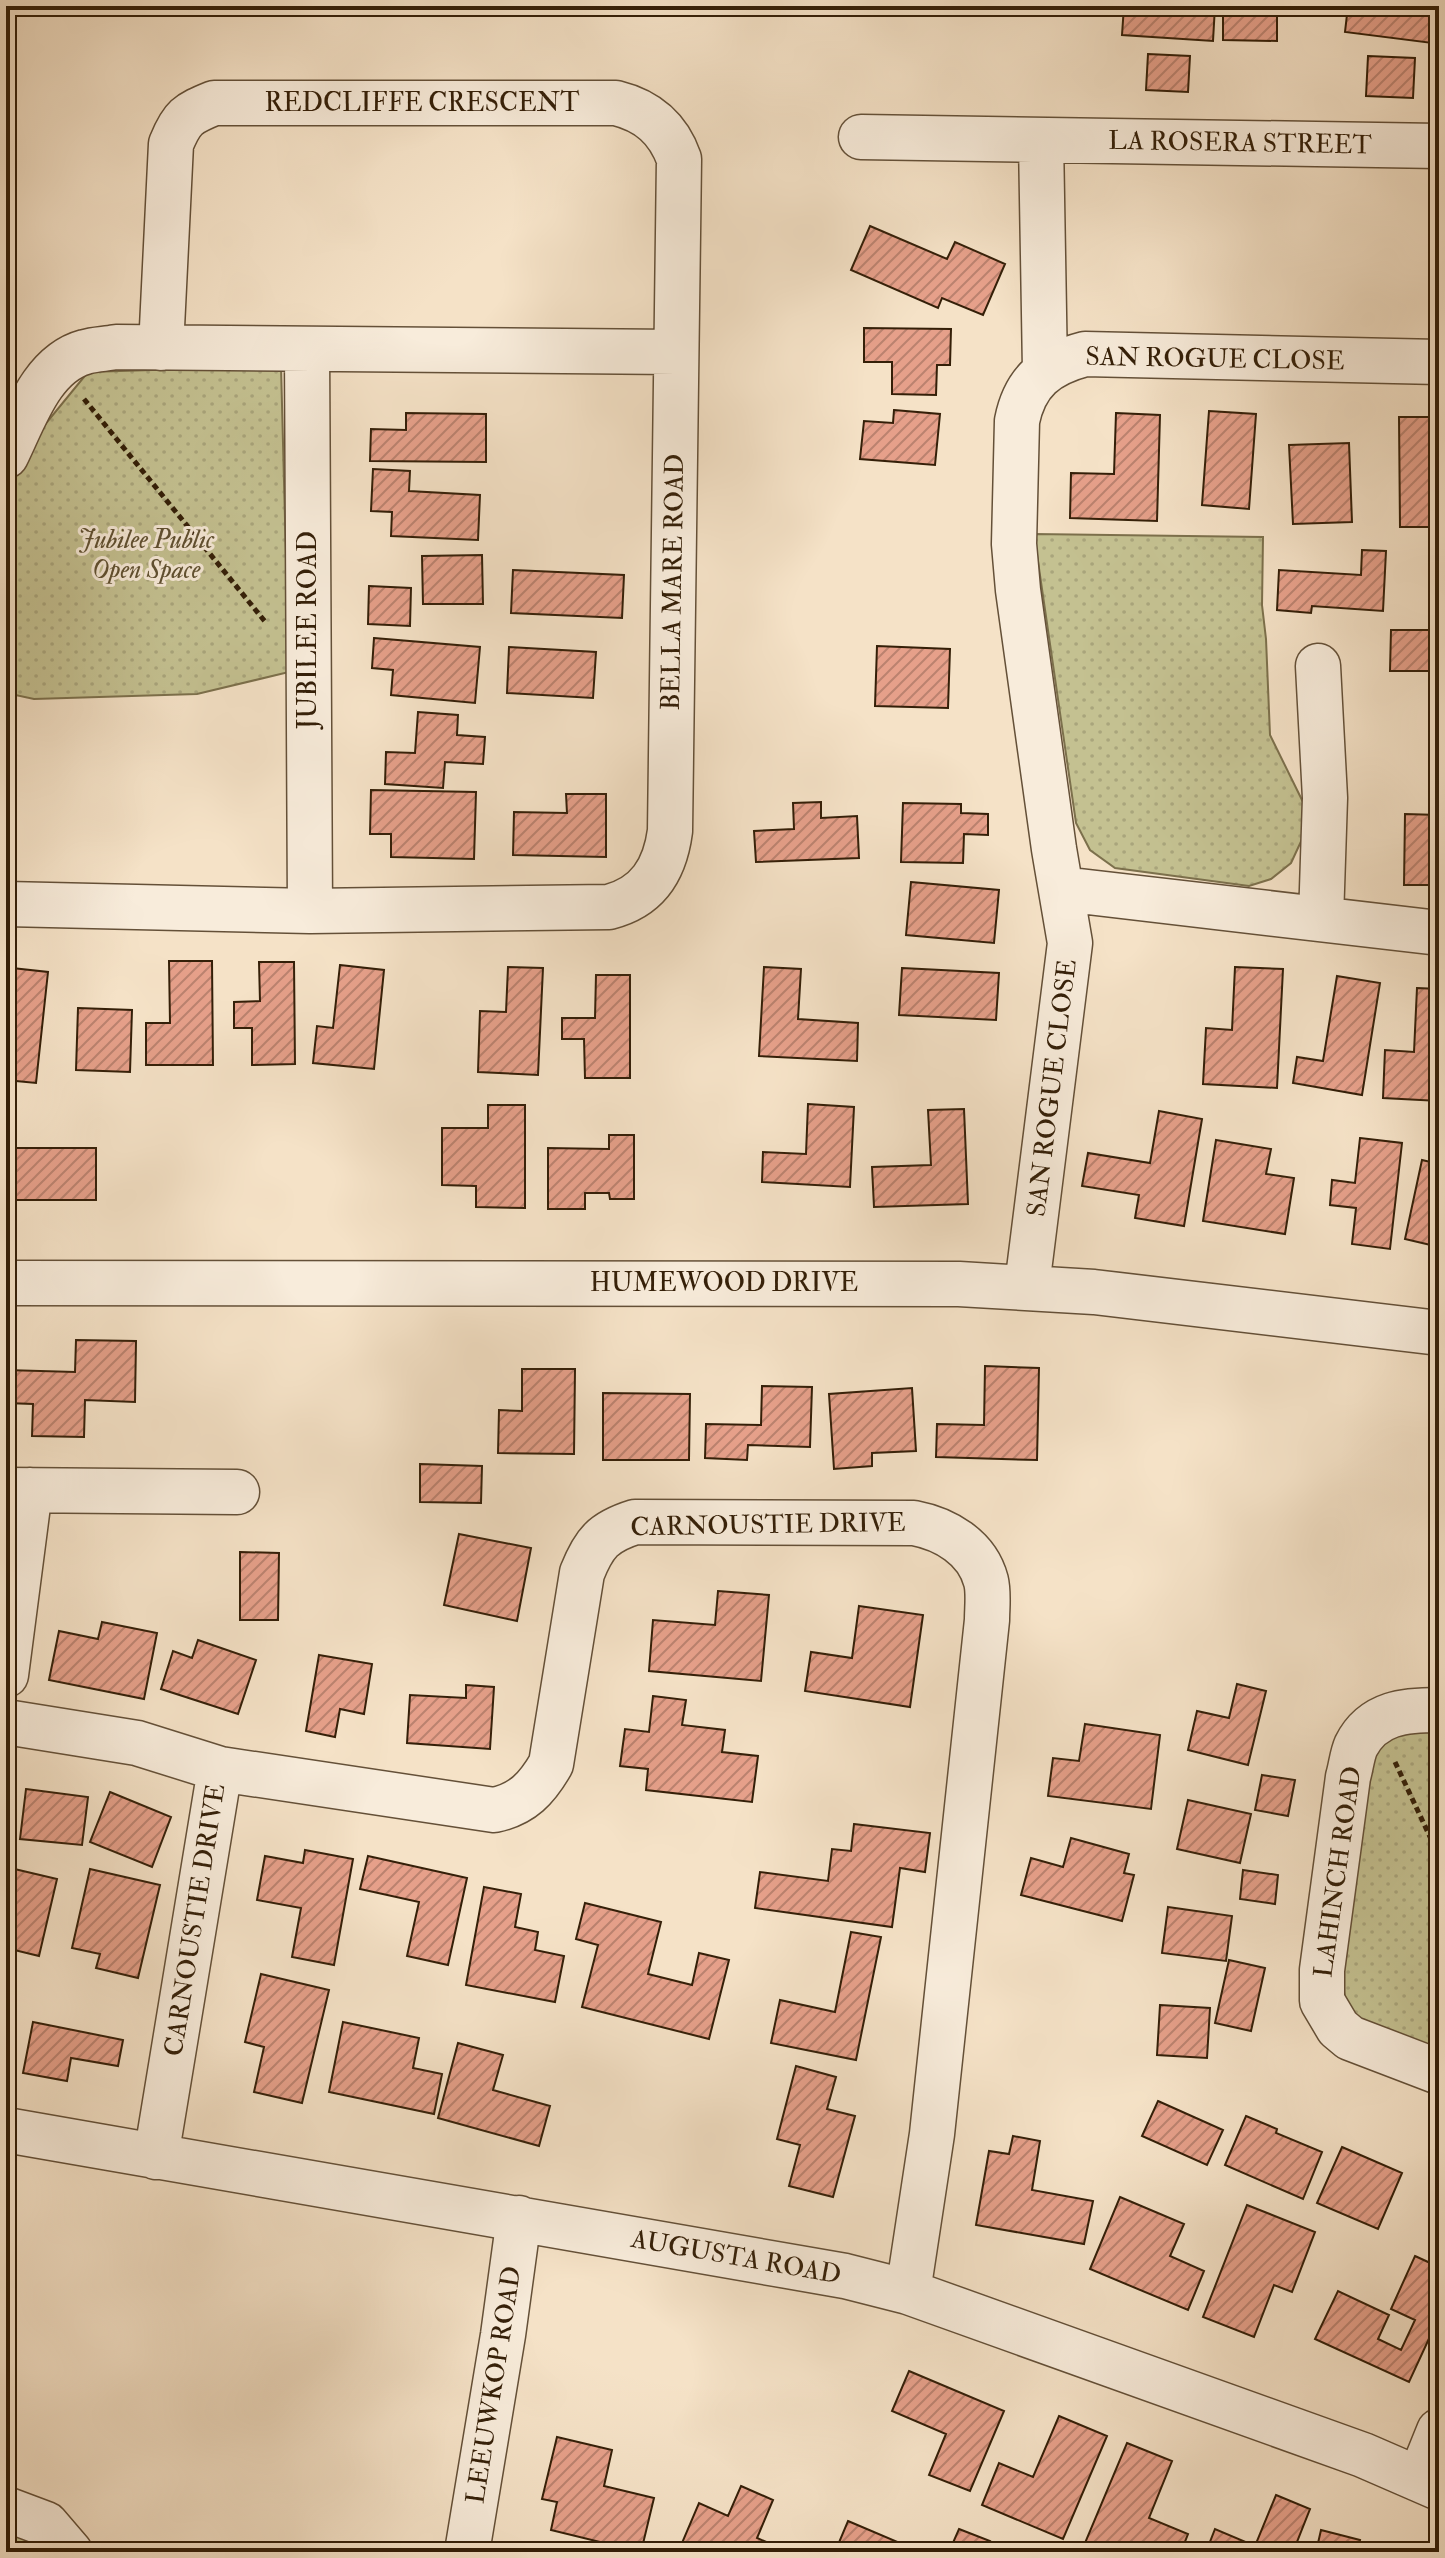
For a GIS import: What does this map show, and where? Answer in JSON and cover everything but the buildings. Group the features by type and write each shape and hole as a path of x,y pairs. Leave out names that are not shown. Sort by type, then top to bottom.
{"street":[{"name":"REDCLIFFE CRESCENT","path":"161,348 171,144 179,123 189,113 214,103 616,103 645,113 659,124 673,142 679,159 676,352"},
{"name":"LA ROSERA STREET","path":"861,137 1439,146"},
{"path":"1041,140 1045,370"},
{"path":"6,456 41,386 58,367 84,352 116,347 676,352"},
{"name":"JUBILEE ROAD","path":"307,349 310,911"},
{"name":"BELLA MARE ROAD","path":"6,904 310,911 609,907 624,903 655,877 666,856 670,831 676,352"},
{"name":"SAN ROGUE CLOSE","path":"1027,1286 1070,943 1054,849 1014,544 1020,406 1027,391 1045,370 1063,360 1085,354 1439,362"},
{"path":"1318,666 1325,798 1321,919"},
{"path":"1062,889 1439,933"},
{"name":"HUMEWOOD DRIVE","path":"6,1283 943,1283 1027,1286 1439,1333"},
{"path":"6,1675 18,1490 237,1492"},
{"name":"CARNOUSTIE DRIVE","path":"156,2157 220,1769 494,1810 509,1807 523,1800 538,1786 551,1764 582,1573 592,1548 617,1528 635,1522 914,1523 935,1527 960,1542 976,1562 986,1581 987,1620 932,2134 908,2292"},
{"path":"1375,1722 1413,1710 1439,1710"},
{"path":"6,1722 137,1743 220,1769"},
{"name":"LAHINCH ROAD","path":"1375,1722 1356,1746 1348,1777 1322,1970 1322,2001 1329,2017 1350,2038 1439,2072"},
{"name":"AUGUSTA ROAD","path":"6,2130 845,2276 908,2292 1363,2455 1429,2483"},
{"name":"LEEUWKOP ROAD","path":"467,2552 519,2218"},
{"path":"1429,2483 1439,2431"},
{"path":"6,2509 46,2524 70,2552"}],"path":[{"path":"58,367 268,626"},
{"path":"1375,1722 1439,1856"}],"green space":[{"name":"Jubilee Public Open Space","path":"281,366 289,672 197,694 34,699 6,693 6,483 20,455 88,372"},
{"path":"1034,534 1263,537 1262,605 1270,735 1303,802 1304,835 1291,863 1271,879 1249,886 1115,868 1090,850 1076,823"},
{"path":"1439,1726 1439,2053 1356,2019 1346,2003 1342,1981 1369,1762 1396,1729"},
{"path":"6,2528 32,2537 44,2552 6,2552"}]}
